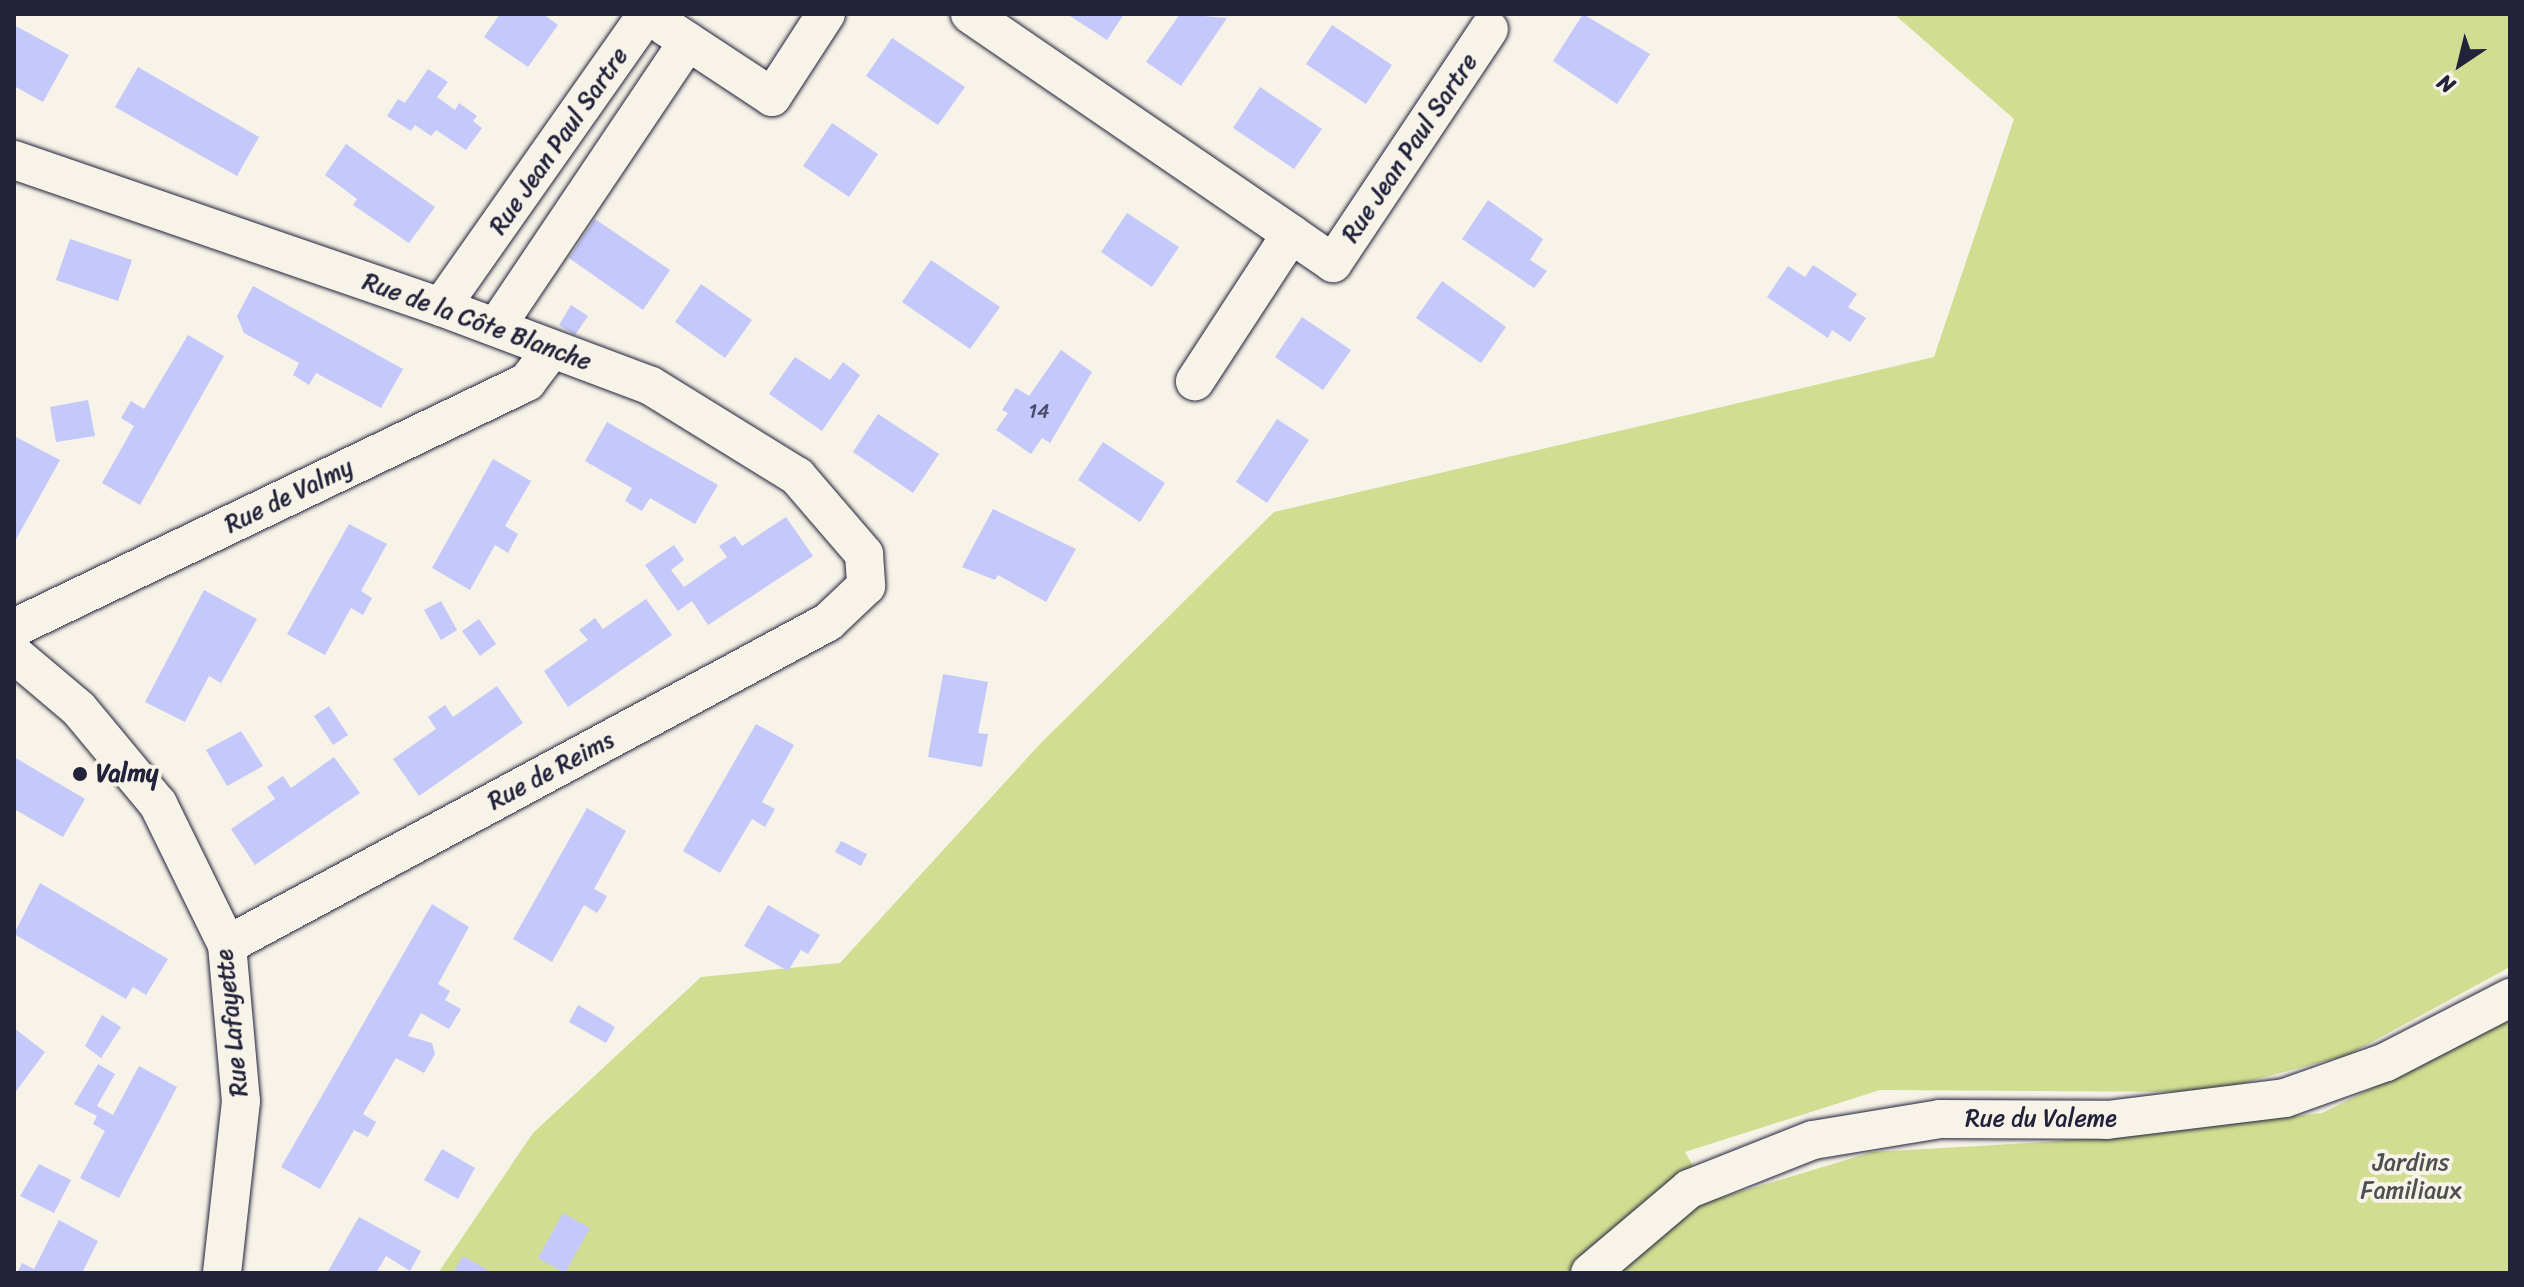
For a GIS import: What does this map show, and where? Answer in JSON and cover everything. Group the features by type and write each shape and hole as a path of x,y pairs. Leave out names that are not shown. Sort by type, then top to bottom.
{"street":[{"name":"Rue Jean Paul Sartre","path":"441,307 647,14 772,97 826,14"},
{"name":"Rue Jean Paul Sartre","path":"970,14 1333,263 1489,29"},
{"name":"Rue Jean Paul Sartre","path":"496,327 688,41"},
{"name":"Rue de la Côte Blanche","path":"14,160 441,307 651,386 797,476 864,554 866,586"},
{"path":"1195,381 1291,234"},
{"name":"Rue de Valmy","path":"14,628 527,382 552,349"},
{"name":"Rue de Reims","path":"227,945 828,622 866,586"},
{"name":"Rue Lafayette","path":"14,654 79,709 158,804 227,945 241,1101 222,1273"},
{"name":"Rue du Valeme","path":"1590,1273 1689,1189 1813,1140 1940,1119 2107,1120 2285,1098 2386,1062 2510,998"}],"green space":[{"name":"Jardins Familiaux","path":"1894,14 2510,14 2510,967 2348,1055 2210,1092 1880,1090 1685,1152 1713,1200 1872,1152 2047,1142 2322,1113 2510,1020 2510,1273 438,1273 533,1133 701,977 840,963 1039,745 1274,512 1934,357 2014,119"}],"building":[{"path":"500,14 543,14 558,25 528,67 484,37"},
{"path":"1067,14 1124,14 1107,40"},
{"path":"1180,14 1227,18 1181,86 1146,62"},
{"path":"1583,14 1650,54 1617,104 1553,61"},
{"path":"14,25 69,55 43,102 14,86"},
{"path":"1332,25 1392,65 1366,104 1306,64"},
{"path":"892,38 965,87 938,125 866,76"},
{"path":"138,67 259,137 237,176 115,107"},
{"path":"428,69 448,82 437,97 455,110 459,103 477,116 473,121 482,128 466,150 436,130 431,136 415,125 411,131 387,116 398,99 405,103"},
{"path":"1260,87 1322,129 1294,169 1233,128"},
{"path":"832,123 878,154 849,197 803,166"},
{"path":"346,144 435,207 409,243 353,205 357,199 325,175"},
{"path":"1488,200 1543,239 1530,260 1547,271 1534,288 1462,239"},
{"path":"1127,213 1179,247 1152,287 1101,252"},
{"path":"595,219 670,270 643,310 569,258"},
{"path":"70,239 132,260 118,301 56,280"},
{"path":"931,260 1000,307 970,349 902,302"},
{"path":"1813,265 1857,294 1848,307 1866,318 1850,342 1832,330 1828,338 1767,297 1788,266 1805,277"},
{"path":"1442,281 1506,327 1481,363 1416,318"},
{"path":"701,284 752,320 725,358 675,322"},
{"path":"253,286 403,369 381,408 316,373 309,385 293,375 299,363 244,333 237,316"},
{"path":"571,305 588,316 575,335 559,325"},
{"path":"1302,317 1351,350 1323,390 1275,357"},
{"path":"188,335 224,356 140,505 102,483 134,426 121,418 131,401 144,409"},
{"path":"1061,350 1092,372 1050,443 1042,438 1031,454 996,430 1008,413 1002,410 1016,388 1029,396"},
{"path":"795,357 830,380 843,362 860,375 822,431 769,394"},
{"path":"88,400 95,436 56,442 50,407"},
{"path":"878,414 939,454 913,493 853,452"},
{"path":"1277,419 1309,440 1267,503 1236,482"},
{"path":"607,422 718,485 695,524 650,498 642,511 625,501 632,488 585,461"},
{"path":"14,436 60,460 14,543"},
{"path":"1103,442 1165,483 1140,522 1078,480"},
{"path":"493,459 531,481 505,526 518,534 508,553 495,545 470,590 432,568"},
{"path":"993,509 1076,549 1046,602 998,575 995,580 962,567"},
{"path":"786,517 813,556 708,625 692,601 678,611 645,565 674,545 684,560 671,570 684,587 727,557 719,546 735,536 742,546"},
{"path":"349,524 387,544 361,591 372,598 363,615 351,608 325,655 287,634"},
{"path":"204,590 257,619 221,683 209,676 185,722 145,702"},
{"path":"646,599 672,635 568,707 544,671 588,640 579,630 595,618 603,629"},
{"path":"441,601 457,630 441,640 424,610"},
{"path":"479,619 496,644 480,656 462,631"},
{"path":"943,674 988,682 978,733 988,734 982,767 928,757"},
{"path":"497,686 523,723 419,796 393,759 436,729 428,717 445,705 453,717"},
{"path":"329,706 348,735 333,745 314,716"},
{"path":"756,724 794,745 762,802 775,809 765,827 752,819 720,873 683,851"},
{"path":"241,731 263,766 227,786 206,750"},
{"path":"14,757 85,799 63,837 14,809"},
{"path":"334,757 360,793 255,865 231,829 275,799 267,787 274,782 283,776 291,788"},
{"path":"587,808 626,831 594,889 607,896 603,904 597,913 584,905 552,962 513,939"},
{"path":"841,841 867,854 861,866 835,852"},
{"path":"40,883 168,959 146,995 133,987 126,999 14,934"},
{"path":"432,904 469,927 438,984 450,991 445,1000 461,1009 449,1029 421,1013 408,1036 432,1043 435,1054 424,1073 396,1058 363,1114 376,1122 368,1137 354,1130 320,1189 281,1167"},
{"path":"768,905 820,935 808,954 801,950 788,971 744,946"},
{"path":"578,1005 615,1027 606,1043 569,1022"},
{"path":"102,1015 121,1027 101,1058 85,1046"},
{"path":"14,1028 45,1052 14,1094"},
{"path":"98,1064 115,1074 97,1106 113,1115 139,1066 177,1087 119,1198 80,1178 105,1131 93,1124 97,1116 74,1104"},
{"path":"442,1149 475,1168 458,1199 424,1180"},
{"path":"39,1164 71,1180 54,1213 20,1196"},
{"path":"563,1213 590,1228 565,1273 538,1258"},
{"path":"359,1217 421,1251 410,1271 386,1256 376,1273 327,1273"},
{"path":"59,1220 98,1241 82,1273 17,1273 22,1263 34,1269"},
{"path":"463,1256 493,1273 453,1273"}],"place":[{"name":"Valmy","path":"80,774"}]}
